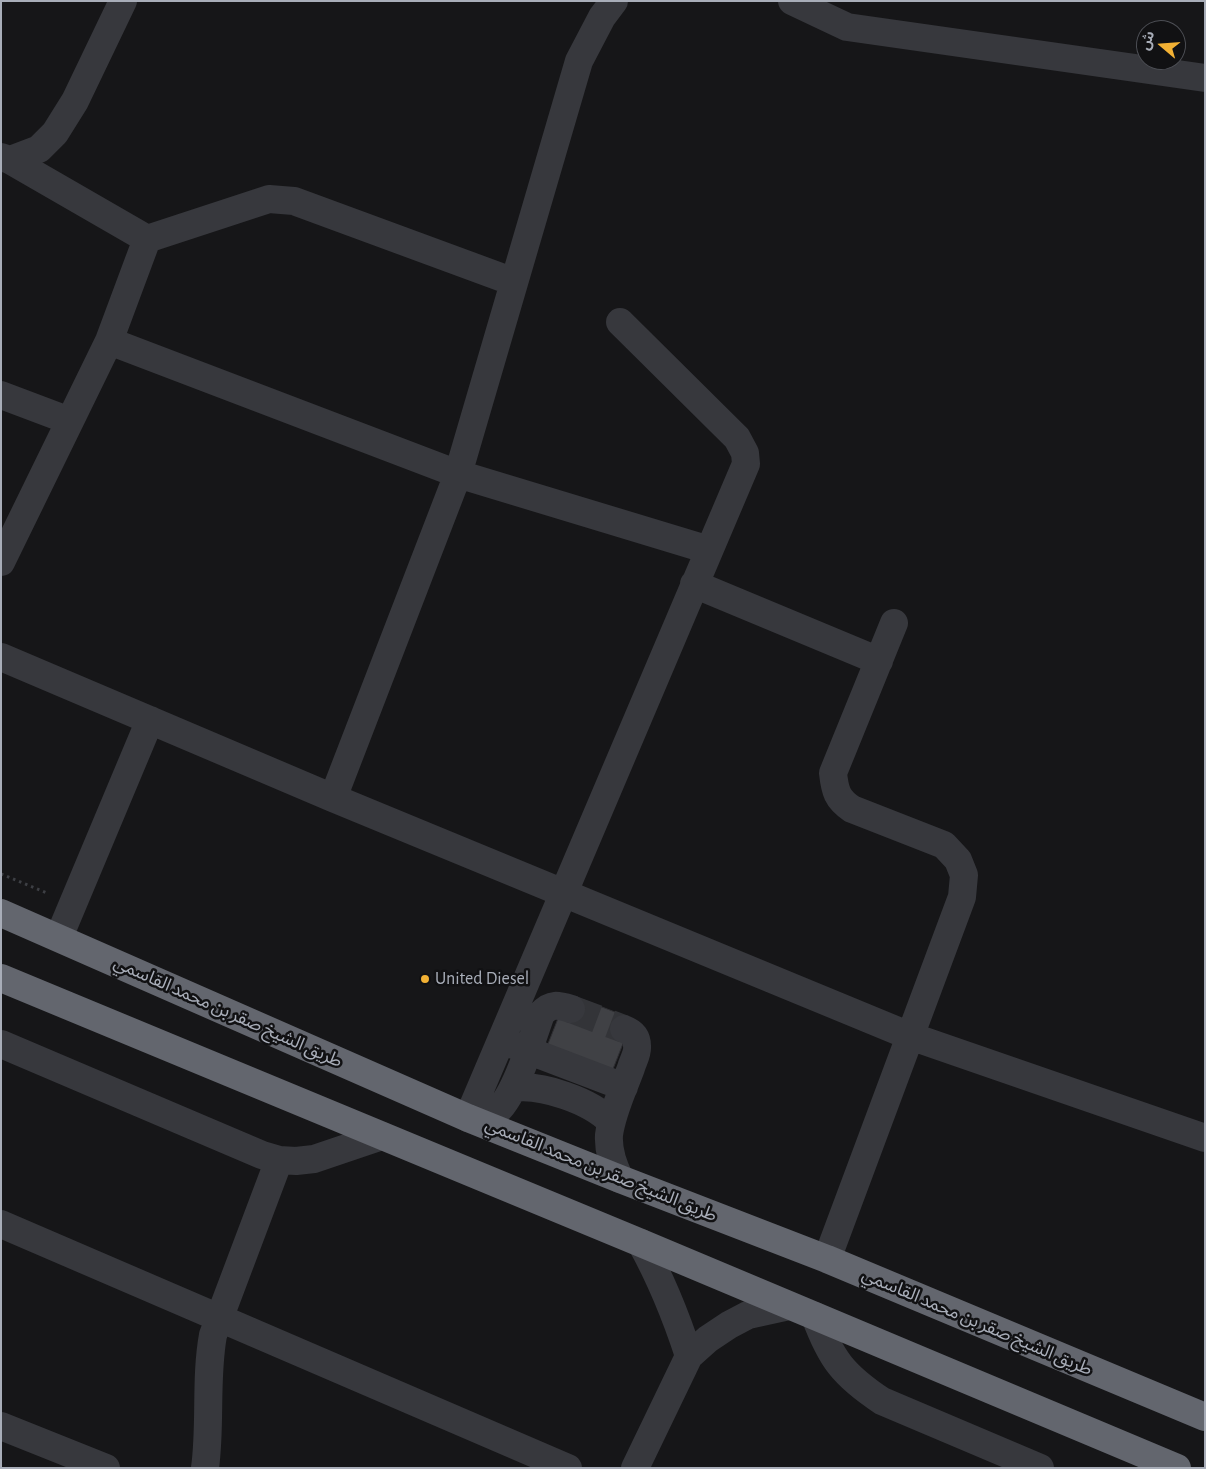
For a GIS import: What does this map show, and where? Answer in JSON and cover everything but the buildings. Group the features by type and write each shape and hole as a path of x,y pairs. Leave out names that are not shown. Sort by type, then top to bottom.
{"highway":[{"name":"طريق الشيخ صقر بن محمد القاسمي","path":"1,913 473,1119 620,1179 827,1259 1205,1417"},
{"path":"1,978 641,1243 1177,1468"}],"street":[{"path":"6,159 38,148 55,133 75,101 123,1"},
{"path":"333,798 458,474 579,61 602,17 614,1"},
{"path":"792,1 847,27 1205,78"},
{"path":"6,159 146,239 269,199 294,200 514,282"},
{"path":"1,562 109,341 146,239"},
{"path":"473,1119 501,1040 746,464 745,453 737,438 620,322"},
{"path":"109,341 458,474 709,550"},
{"path":"1,394 70,421"},
{"path":"694,584 879,661"},
{"path":"827,1259 962,896 964,875 958,860 944,845 852,809 841,801 834,787 832,773 894,623"},
{"path":"1,657 333,798 910,1036 1205,1138"},
{"path":"58,938 150,720"},
{"path":"473,1119 498,1110 513,1088 541,1014 547,1008 555,1006 571,1009"},
{"path":"620,1179 610,1151 609,1137 611,1122 637,1050 635,1038 624,1029"},
{"path":"501,1040 624,1087"},
{"path":"1,1044 262,1155 279,1160 314,1159 382,1136"},
{"path":"513,1088 530,1087 550,1091 592,1106 611,1122"},
{"path":"205,1468 209,1354 219,1317 279,1160"},
{"path":"1,1224 568,1468"},
{"path":"641,1243 657,1272 670,1302 689,1356"},
{"path":"635,1468 689,1356 728,1325 748,1315 789,1306"},
{"path":"815,1316 824,1342 839,1365 859,1385 882,1401 1040,1468"},
{"path":"1,1426 106,1468"}],"path":[{"path":"1,874 37,889"}],"tunnel":[{"path":"571,1009 624,1029"}],"place":[{"name":"United Diesel","path":"425,979"}]}
